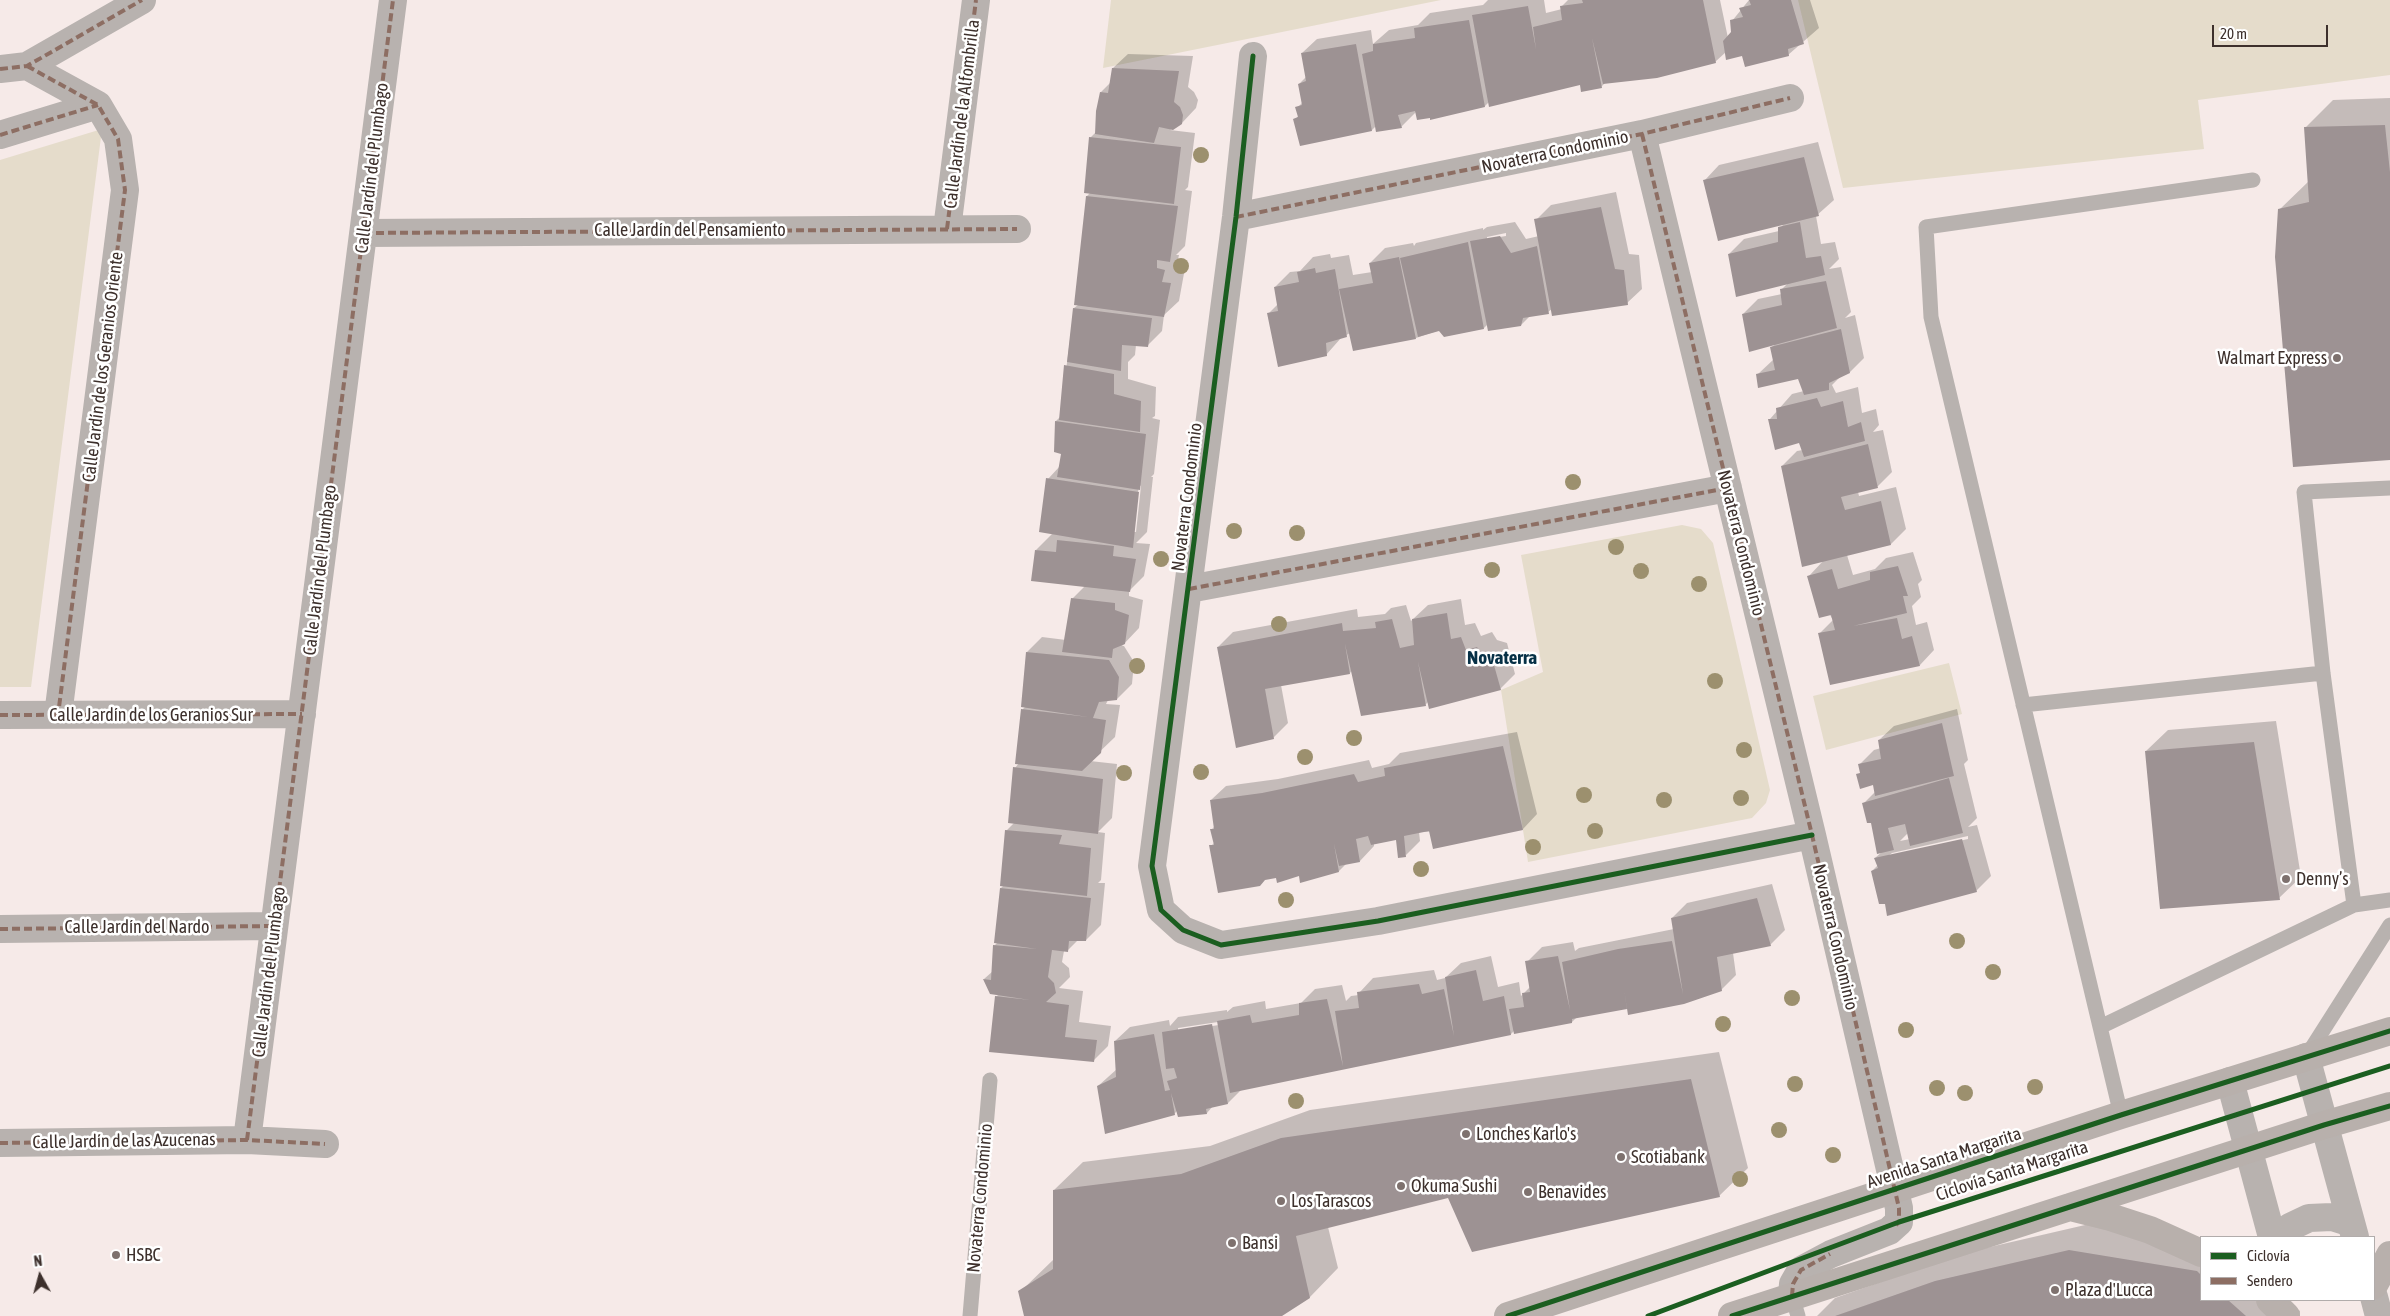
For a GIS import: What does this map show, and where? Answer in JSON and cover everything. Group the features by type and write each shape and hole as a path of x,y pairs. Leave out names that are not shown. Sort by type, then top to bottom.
{"main road":[{"name":"Avenida Santa Margarita","path":"1508,1316 1894,1188 2390,1031"},
{"path":"1738,1315 1795,1306 2070,1208 2324,1125 2390,1106"},
{"path":"2070,1208 2110,1217 2150,1230 2200,1253"},
{"path":"2375,1283 2390,1255"},
{"path":"1552,1316 1576,1293"},
{"path":"2271,1301 2286,1316"}],"street":[{"path":"0,69 27,66 142,0"},
{"name":"Calle Jardín del Plumbago","path":"247,1140 393,0"},
{"name":"Calle Jardín de la Alfombrilla","path":"947,229 976,0"},
{"name":"Novaterra Condominio","path":"1253,56 1236,217 1152,866 1161,910 1183,930 1221,944 1378,921 1812,835"},
{"path":"27,66 98,104"},
{"path":"1642,134 1790,98"},
{"path":"0,135 98,104"},
{"name":"Calle Jardín de los Geranios Oriente","path":"58,715 125,190 118,140 98,104"},
{"name":"Novaterra Condominio","path":"1236,217 1642,134 1812,835 1899,1208 1899,1222 1889,1231 1831,1254 1801,1270 1793,1284 1795,1306"},
{"name":"Calle Jardín del Pensamiento","path":"364,233 1017,229"},
{"path":"1189,589 1728,488"},
{"name":"Calle Jardín de los Geranios Sur","path":"0,715 302,714"},
{"name":"Calle Jardín del Nardo","path":"0,928 274,926"},
{"path":"2306,1057 2353,1230"},
{"path":"2230,1081 2247,1150 2272,1236"},
{"name":"Calle Jardín de las Azucenas","path":"0,1143 247,1140 325,1144"},
{"path":"2281,1236 2290,1227 2309,1218 2332,1217 2353,1230"},
{"path":"2291,1301 2296,1316"},
{"path":"2375,1301 2379,1316"}],"lane":[{"path":"2121,1115 1931,317 1926,227 2253,180"},
{"path":"2354,905 2323,673 2304,492 2390,488"},
{"path":"2023,705 2323,673"},
{"path":"2100,1027 2354,905 2390,900"},
{"path":"2306,1057 2390,925"},
{"name":"Novaterra Condominio","path":"970,1316 990,1080"}],"shaded area":[{"path":"1111,0 1441,0 1103,68"},
{"path":"1798,0 2390,0 2390,75 2198,100 2204,149 1843,188"},
{"path":"102,129 31,687 0,687 0,160"},
{"path":"1682,525 1701,529 1713,543 1770,790 1766,803 1752,818 1528,862 1501,690 1543,672 1521,555"},
{"path":"1949,663 1962,714 1826,750 1813,696"}],"building":[{"path":"1582,0 1703,0 1716,63 1657,78 1603,84 1592,38 1602,88 1581,92 1580,85 1489,107 1472,15 1528,6 1536,49 1533,27 1562,20 1560,6 1583,3"},
{"path":"1749,0 1791,0 1804,44 1788,49 1789,56 1745,67 1742,56 1726,60 1723,41 1731,32 1730,20 1743,17 1739,8 1751,5"},
{"path":"1469,20 1485,107 1430,120 1430,118 1417,120 1415,111 1398,115 1402,128 1376,132 1362,54 1373,51 1373,44 1415,38 1414,28"},
{"path":"1356,44 1372,131 1300,146 1293,119 1298,117 1295,107 1302,105 1298,84 1306,81 1301,53"},
{"path":"1112,68 1179,71 1174,102 1180,107 1183,115 1182,124 1173,130 1159,127 1154,143 1095,134 1096,111 1100,92 1108,93"},
{"name":"Walmart Express","path":"2385,125 2390,172 2390,460 2293,467 2275,257 2278,209 2309,202 2304,127"},
{"path":"1089,137 1181,147 1174,204 1084,193"},
{"path":"1804,157 1819,216 1718,241 1703,180"},
{"path":"1086,196 1178,206 1170,262 1157,260 1157,268 1165,270 1162,282 1171,283 1164,317 1074,305"},
{"path":"1601,207 1615,269 1624,270 1628,305 1552,316 1534,219"},
{"path":"1800,222 1806,258 1821,256 1825,275 1736,297 1728,254 1778,242 1778,227"},
{"path":"1500,236 1511,253 1537,246 1549,314 1523,318 1521,326 1488,331 1470,241"},
{"path":"1468,242 1484,329 1444,337 1439,331 1418,337 1400,258"},
{"path":"1399,257 1416,339 1353,351 1339,289 1373,283 1369,263"},
{"path":"1315,268 1316,273 1335,269 1347,337 1326,343 1327,356 1278,367 1267,313 1278,311 1274,287 1299,282 1297,272"},
{"path":"1826,281 1837,328 1749,352 1742,314 1782,305 1780,289"},
{"path":"1073,308 1152,318 1148,347 1122,345 1121,371 1067,362"},
{"path":"1841,329 1850,373 1829,383 1829,390 1804,395 1798,379 1758,388 1756,374 1775,370 1770,347"},
{"path":"1064,365 1114,374 1114,394 1141,401 1140,432 1059,420"},
{"path":"1817,398 1821,407 1843,401 1848,427 1861,422 1865,441 1804,457 1799,443 1775,450 1768,419 1777,419 1776,408"},
{"path":"1055,421 1146,434 1140,490 1057,477 1061,454 1054,452"},
{"path":"1868,444 1878,488 1841,497 1845,510 1881,501 1891,545 1802,567 1781,466"},
{"path":"1046,478 1139,492 1133,548 1039,532"},
{"path":"1057,540 1114,546 1113,556 1136,559 1130,592 1031,581 1035,550 1056,552"},
{"path":"1898,566 1908,596 1903,596 1907,613 1853,626 1897,618 1902,639 1912,636 1920,666 1830,685 1818,633 1835,630 1831,615 1819,618 1807,576 1832,569 1838,589 1870,580 1870,572"},
{"path":"1071,598 1115,603 1115,610 1129,615 1125,644 1113,649 1112,658 1062,652"},
{"path":"1447,613 1451,639 1461,637 1466,650 1477,647 1482,654 1492,658 1501,690 1429,709 1418,662 1426,706 1361,716 1345,644 1350,674 1265,689 1274,739 1236,748 1217,647 1342,623 1343,631 1376,628 1375,622 1392,619 1400,648 1414,645 1412,619"},
{"path":"1026,652 1109,660 1119,677 1117,700 1099,702 1093,718 1106,720 1101,753 1082,771 1015,764 1021,709 1088,717 1021,707"},
{"path":"1942,723 1954,776 1875,796 1873,785 1860,789 1856,774 1860,773 1858,764 1881,759 1878,740"},
{"path":"2254,742 2280,900 2160,909 2145,751"},
{"path":"1503,746 1523,830 1433,849 1429,831 1404,836 1406,857 1398,858 1396,840 1371,845 1368,836 1356,839 1360,862 1339,866 1334,844 1339,872 1300,883 1299,876 1277,883 1276,878 1265,880 1260,886 1218,893 1209,845 1214,845 1210,829 1214,829 1210,800 1262,793 1354,774 1358,782 1385,776 1384,768"},
{"path":"1013,767 1103,779 1098,834 1008,823"},
{"path":"1949,778 1963,833 1910,846 1905,824 1888,828 1894,850 1877,854 1871,823 1867,823 1862,803"},
{"path":"1005,830 1062,835 1059,844 1091,848 1087,896 1000,886"},
{"path":"1962,839 1977,892 1887,916 1885,904 1879,904 1871,871 1878,868 1874,858"},
{"path":"1000,888 1091,898 1086,941 1069,941 1068,952 1052,950 1048,977 1054,983 1056,993 1046,1002 1069,1005 1065,1037 1097,1040 1094,1062 989,1052 995,996 1030,1000 990,994 983,979 991,980 993,945 1037,949 994,943"},
{"path":"1757,898 1771,946 1717,957 1722,991 1684,1004 1628,1015 1624,989 1627,1009 1572,1019 1572,1023 1514,1034 1509,1009 1524,1007 1522,993 1530,992 1525,961 1558,956 1570,1010 1562,962 1618,949 1672,941 1683,994 1671,918"},
{"path":"1476,970 1483,1001 1504,996 1511,1035 1230,1093 1217,1021 1250,1015 1252,1023 1299,1015 1299,1003 1327,999 1343,1066 1335,1011 1359,1008 1357,992 1419,984 1422,994 1444,989 1454,1036 1445,977"},
{"path":"1212,1024 1228,1104 1206,1109 1207,1114 1178,1117 1171,1093 1175,1115 1105,1134 1097,1086 1116,1077 1114,1041 1154,1034 1165,1091 1170,1090 1167,1081 1177,1078 1174,1068 1166,1069 1162,1032"},
{"path":"1691,1079 1720,1197 1472,1252 1448,1198 1296,1236 1310,1298 1282,1316 1024,1316 1018,1291 1053,1269 1053,1190 1181,1174 1281,1138"},
{"name":"Plaza d'Lucca","path":"2069,1250 2197,1271 2200,1274 2200,1301 2229,1301 2246,1316 1835,1316 1935,1281"}],"marked path":[{"path":"0,69 27,66 142,0"},
{"path":"247,1140 393,0"},
{"path":"947,229 976,0"},
{"path":"27,66 98,105 118,139 125,190 58,715"},
{"path":"1236,217 1642,134 1790,98"},
{"path":"0,135 98,105"},
{"path":"1642,134 1812,835 1899,1208 1899,1222 1896,1225"},
{"path":"364,233 1017,229"},
{"path":"1189,589 1728,488"},
{"path":"0,715 302,714"},
{"path":"0,929 274,926"},
{"path":"0,1143 247,1140 325,1144"},
{"path":"1792,1296 1793,1284 1801,1270 1830,1254"}],"cycle path":[{"path":"1253,56 1236,217 1152,866 1161,910 1183,930 1221,945 1378,921 1812,835"},
{"name":"Ciclovía Santa Margarita","path":"1508,1316 2121,1115 2390,1031"},
{"name":"Ciclovía Santa Margarita","path":"1648,1316 1899,1222 2390,1066"},
{"path":"1732,1316 2324,1125 2390,1106"}],"place":[{"name":"Walmart Express","path":"2337,358"},
{"name":"Denny’s","path":"2286,879"},
{"name":"Lonches Karlo's","path":"1466,1134"},
{"name":"Scotiabank","path":"1621,1157"},
{"name":"Okuma Sushi","path":"1401,1186"},
{"name":"Benavides","path":"1528,1192"},
{"name":"Los Tarascos","path":"1281,1201"},
{"name":"Bansi","path":"1232,1243"},
{"name":"HSBC","path":"116,1255"},
{"name":"Plaza d'Lucca","path":"2055,1290"}],"district":[{"name":"Novaterra","path":"1502,658"}]}
